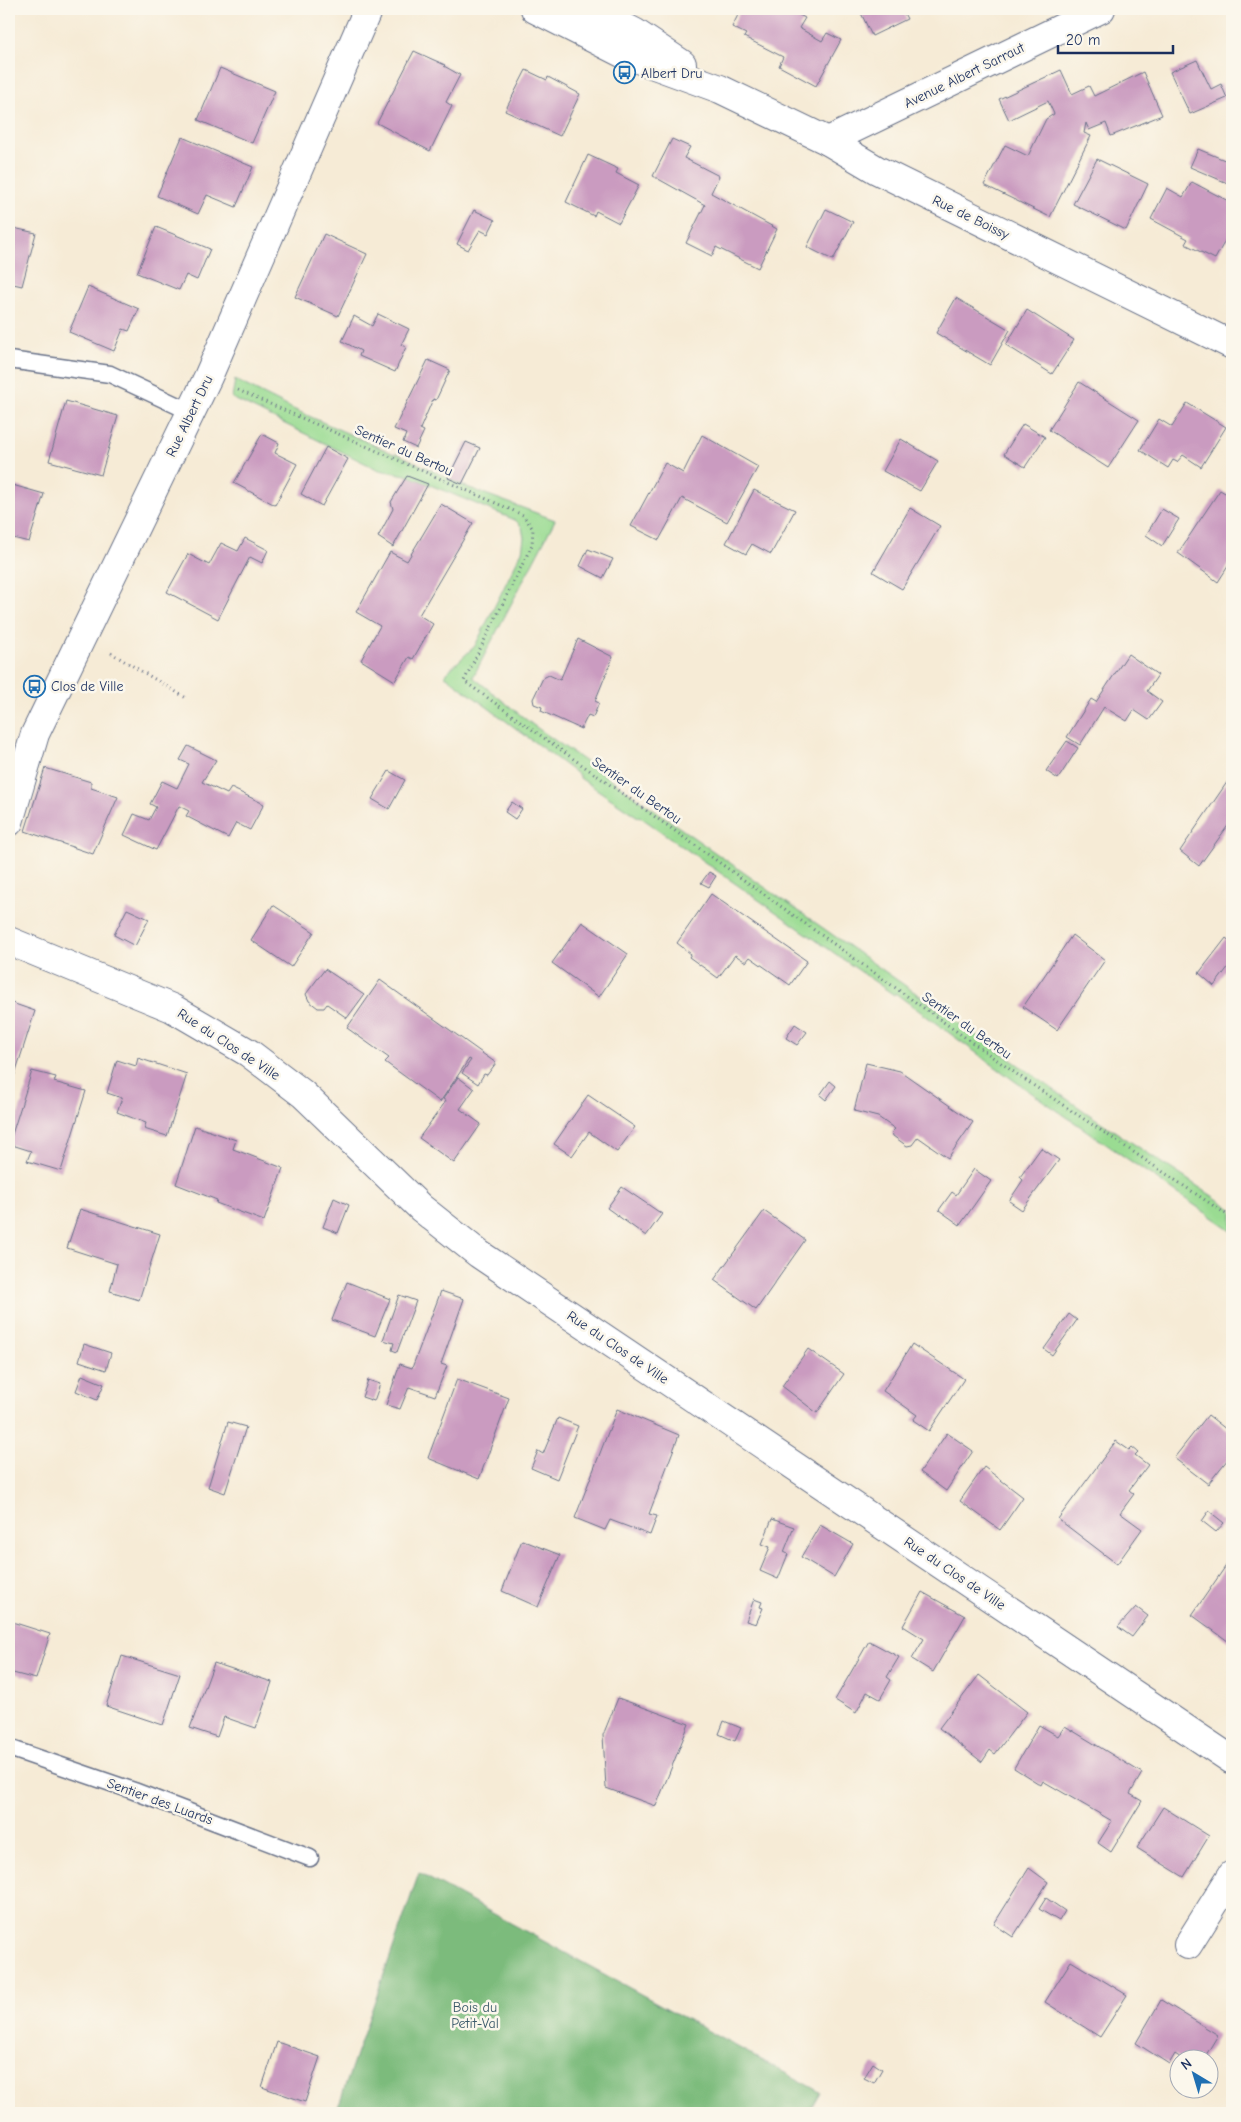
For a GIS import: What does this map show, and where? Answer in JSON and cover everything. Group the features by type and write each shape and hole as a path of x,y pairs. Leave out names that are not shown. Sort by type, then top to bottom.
{"street":[{"name":"Rue Albert Dru","path":"9,822 35,734 208,377 368,9"},
{"name":"Rue de Boissy","path":"535,9 624,54 720,90 828,141 877,170 1229,345"},
{"name":"Rue de Boissy","path":"589,9 634,32 720,90"},
{"name":"Avenue Albert Sarraut","path":"828,141 1101,9"},
{"name":"Rue du Clos de Ville","path":"9,941 172,1008 249,1053 303,1094 421,1208 479,1254 1232,1760"},
{"path":"1188,1945 1232,1875"}],"lane":[{"path":"9,360 110,374 191,412"},
{"name":"Sentier des Luards","path":"9,1748 134,1791 310,1858"}],"path":[{"name":"Sentier du Bertou","path":"208,377 523,515 533,529 532,545 464,681 1018,1075 1232,1218"},
{"path":"82,636 188,699"}],"green space":[{"path":"235,380 293,409 394,454 398,454 464,486 555,520 473,677 533,725 1087,1113 1232,1209 1232,1231 1016,1082 895,993 894,995 639,816 580,778 580,776 444,675 475,646 522,551 524,538 522,527 515,520 406,475 379,470 232,398"},
{"name":"Bois du Petit-Val","path":"419,1873 820,2092 808,2113 336,2113"}],"building":[{"path":"736,9 788,9 805,18 799,28 822,41 827,33 841,40 816,86 779,66 783,57 744,37 746,34 732,27 740,11"},
{"path":"859,9 902,9 907,19 872,36"},
{"path":"414,51 445,65 460,75 446,102 452,106 430,151 377,123"},
{"path":"1197,60 1211,89 1221,84 1227,98 1190,114 1170,72"},
{"path":"220,68 275,91 252,143 198,120"},
{"path":"526,70 547,80 548,77 580,94 560,136 505,111"},
{"path":"1061,70 1072,94 1089,86 1094,96 1143,72 1162,115 1111,136 1106,123 1089,130 1086,123 1084,133 1091,136 1050,217 984,185 1005,145 1028,156 1046,119 1054,114 1048,101 1009,120 999,99"},
{"path":"182,137 253,167 236,207 207,195 198,214 157,196"},
{"path":"672,139 690,147 684,158 719,176 711,193 777,229 758,268 716,247 712,256 686,243 705,205 653,176"},
{"path":"1198,149 1232,163 1232,185 1190,167"},
{"path":"588,155 618,169 616,173 639,185 619,223 596,211 594,216 566,202"},
{"path":"1097,159 1148,184 1126,230 1073,204"},
{"path":"1192,182 1232,203 1232,243 1226,239 1215,259 1185,244 1188,239 1151,219 1167,188 1183,197"},
{"path":"826,209 853,222 833,260 807,247"},
{"path":"474,210 495,220 488,234 480,230 468,250 457,244"},
{"path":"9,227 36,233 22,286 9,283"},
{"path":"156,227 210,249 197,280 186,275 179,290 137,273"},
{"path":"324,234 367,254 338,316 295,297"},
{"path":"88,287 139,309 129,331 123,329 114,351 69,332"},
{"path":"956,298 1010,330 990,365 936,333"},
{"path":"1027,310 1074,340 1052,374 1006,345"},
{"path":"378,314 409,329 401,345 406,347 395,372 359,356 361,351 342,341 354,316 372,326"},
{"path":"428,360 450,370 436,400 433,399 420,429 424,431 416,448 403,442 406,434 394,429"},
{"path":"1079,382 1139,420 1108,468 1049,430"},
{"path":"66,401 118,416 101,475 49,461"},
{"path":"1187,403 1226,427 1201,467 1183,455 1177,462 1173,460 1168,468 1140,450 1159,419 1172,427"},
{"path":"1023,424 1045,437 1025,467 1004,454"},
{"path":"262,434 279,443 275,453 297,464 275,505 234,483"},
{"path":"702,435 758,467 727,522 682,498 659,540 631,526 665,463 683,473"},
{"path":"901,439 938,461 920,491 883,471"},
{"path":"466,442 480,448 462,484 448,478"},
{"path":"326,447 348,459 322,506 301,494"},
{"path":"407,476 428,484 393,547 378,537 393,509 391,502"},
{"path":"9,484 44,494 29,542 9,537"},
{"path":"754,490 795,510 771,554 752,544 746,554 726,543"},
{"path":"1220,490 1232,497 1232,560 1218,582 1178,553"},
{"path":"441,504 473,523 419,615 433,624 413,659 409,657 395,681 361,660 380,626 356,612 390,552 407,561"},
{"path":"910,508 940,526 902,589 873,572"},
{"path":"1162,509 1179,519 1162,546 1146,535"},
{"path":"245,538 268,550 262,563 250,557 218,619 167,592 188,554 209,565 221,543 238,551"},
{"path":"588,549 613,559 603,578 580,566"},
{"path":"578,639 613,657 595,701 599,703 593,717 588,715 581,729 541,711 542,707 534,704 533,699 543,678 549,675 560,680"},
{"path":"1128,654 1158,675 1147,691 1162,702 1149,720 1134,710 1127,721 1104,707 1080,745 1067,737 1091,699 1096,702"},
{"path":"1067,741 1078,748 1058,779 1046,771"},
{"path":"188,746 216,760 202,782 227,794 231,788 264,804 250,830 236,823 228,838 186,816 189,811 179,806 156,850 124,835 134,814 149,820 156,807 150,804 162,781 177,788 189,764 180,760"},
{"path":"45,768 91,782 91,788 118,797 93,854 25,831"},
{"path":"389,771 405,780 389,809 372,799"},
{"path":"1232,775 1232,820 1199,866 1180,851"},
{"path":"512,802 522,809 515,819 505,812"},
{"path":"709,872 716,876 709,887 701,883"},
{"path":"711,894 807,961 790,985 750,957 746,962 735,955 718,978 689,957 691,954 677,943"},
{"path":"273,905 314,932 291,967 251,940"},
{"path":"127,909 149,919 135,946 114,935"},
{"path":"582,922 628,954 599,997 552,963"},
{"path":"1072,935 1105,960 1057,1030 1023,1007"},
{"path":"1226,938 1232,943 1232,962 1214,986 1199,973"},
{"path":"325,969 364,995 347,1018 327,1004 324,1008 318,1008 309,1001 306,994"},
{"path":"380,980 496,1063 487,1075 484,1074 478,1084 462,1073 471,1060 469,1059 440,1102 385,1062 389,1058 347,1028"},
{"path":"9,1002 35,1011 14,1077 9,1075"},
{"path":"795,1024 807,1032 797,1045 786,1038"},
{"path":"138,1058 187,1074 167,1136 144,1129 146,1123 117,1112 122,1098 107,1093 117,1060 136,1066"},
{"path":"866,1063 900,1071 973,1122 948,1158 918,1137 912,1145 907,1146 893,1136 892,1132 895,1129 878,1117 854,1111"},
{"path":"32,1071 56,1077 54,1082 86,1091 61,1171 27,1161 31,1151 9,1144"},
{"path":"458,1077 474,1089 460,1109 481,1124 454,1163 419,1138 446,1101 443,1099"},
{"path":"830,1081 836,1086 826,1100 820,1095"},
{"path":"588,1095 635,1127 617,1152 589,1132 572,1156 554,1144"},
{"path":"195,1126 236,1140 233,1149 283,1168 264,1221 216,1203 217,1200 176,1184"},
{"path":"1041,1148 1059,1160 1022,1210 1009,1201 1023,1180 1020,1177"},
{"path":"974,1169 991,1181 960,1225 939,1210 952,1192 956,1195"},
{"path":"622,1187 662,1214 646,1236 607,1208"},
{"path":"334,1198 349,1205 338,1233 323,1227"},
{"path":"80,1209 160,1234 139,1300 110,1291 117,1264 67,1248"},
{"path":"764,1211 805,1240 756,1310 714,1280"},
{"path":"347,1282 390,1299 375,1336 332,1320"},
{"path":"441,1291 464,1299 441,1364 447,1366 435,1396 409,1387 400,1409 386,1405 400,1364 412,1368"},
{"path":"399,1295 416,1301 397,1352 392,1350 394,1343 383,1340"},
{"path":"1069,1314 1077,1320 1052,1355 1044,1349"},
{"path":"84,1344 111,1353 106,1370 79,1361"},
{"path":"912,1344 964,1379 929,1431 913,1420 917,1415 883,1391"},
{"path":"808,1349 844,1374 817,1413 782,1386"},
{"path":"82,1375 104,1384 97,1400 76,1391"},
{"path":"457,1379 509,1398 479,1479 428,1458"},
{"path":"368,1380 380,1384 374,1401 362,1397"},
{"path":"617,1409 679,1435 649,1514 657,1516 650,1535 610,1520 605,1530 575,1518"},
{"path":"1208,1415 1232,1434 1232,1454 1208,1484 1174,1458"},
{"path":"558,1418 578,1426 557,1479 531,1468 538,1451 543,1454"},
{"path":"228,1422 246,1427 225,1493 208,1487"},
{"path":"947,1433 973,1451 946,1491 920,1472"},
{"path":"1116,1441 1129,1450 1132,1447 1138,1452 1135,1455 1148,1465 1129,1490 1134,1494 1120,1513 1142,1529 1117,1564 1058,1519"},
{"path":"984,1467 1023,1497 1000,1530 960,1501"},
{"path":"1209,1511 1224,1523 1216,1532 1202,1521"},
{"path":"772,1519 794,1527 784,1552 788,1554 778,1579 760,1571 770,1547 762,1544"},
{"path":"820,1525 853,1544 834,1577 801,1557"},
{"path":"522,1540 560,1555 538,1607 502,1591"},
{"path":"1232,1557 1232,1644 1192,1615"},
{"path":"922,1592 965,1616 933,1672 912,1659 924,1639 903,1626"},
{"path":"754,1599 762,1602 760,1607 763,1608 756,1624 746,1621"},
{"path":"1136,1607 1148,1616 1132,1637 1118,1627"},
{"path":"9,1621 50,1634 36,1679 9,1672"},
{"path":"869,1641 899,1657 887,1677 891,1680 880,1699 867,1692 856,1713 835,1700"},
{"path":"122,1656 180,1674 163,1725 106,1706"},
{"path":"214,1663 272,1682 256,1728 224,1717 217,1737 190,1728"},
{"path":"979,1675 1027,1712 995,1754 990,1750 982,1762 939,1728"},
{"path":"618,1698 689,1724 656,1806 606,1788 603,1735"},
{"path":"724,1721 741,1728 735,1741 719,1734"},
{"path":"1039,1725 1058,1736 1065,1726 1142,1773 1130,1794 1142,1801 1111,1852 1098,1843 1112,1821 1043,1781 1041,1785 1014,1768"},
{"path":"1163,1807 1209,1836 1184,1877 1137,1848"},
{"path":"1029,1868 1048,1882 1013,1937 994,1924"},
{"path":"1046,1898 1065,1911 1059,1921 1039,1909"},
{"path":"1071,1961 1127,1995 1100,2037 1045,2002"},
{"path":"1161,2000 1218,2035 1209,2050 1168,2050 1168,2063 1136,2043"},
{"path":"277,2042 320,2057 305,2102 262,2087"},
{"path":"873,2063 882,2069 874,2083 864,2078"}],"place":[{"name":"Albert Dru","path":"625,73"},
{"name":"Clos de Ville","path":"35,686"}]}
